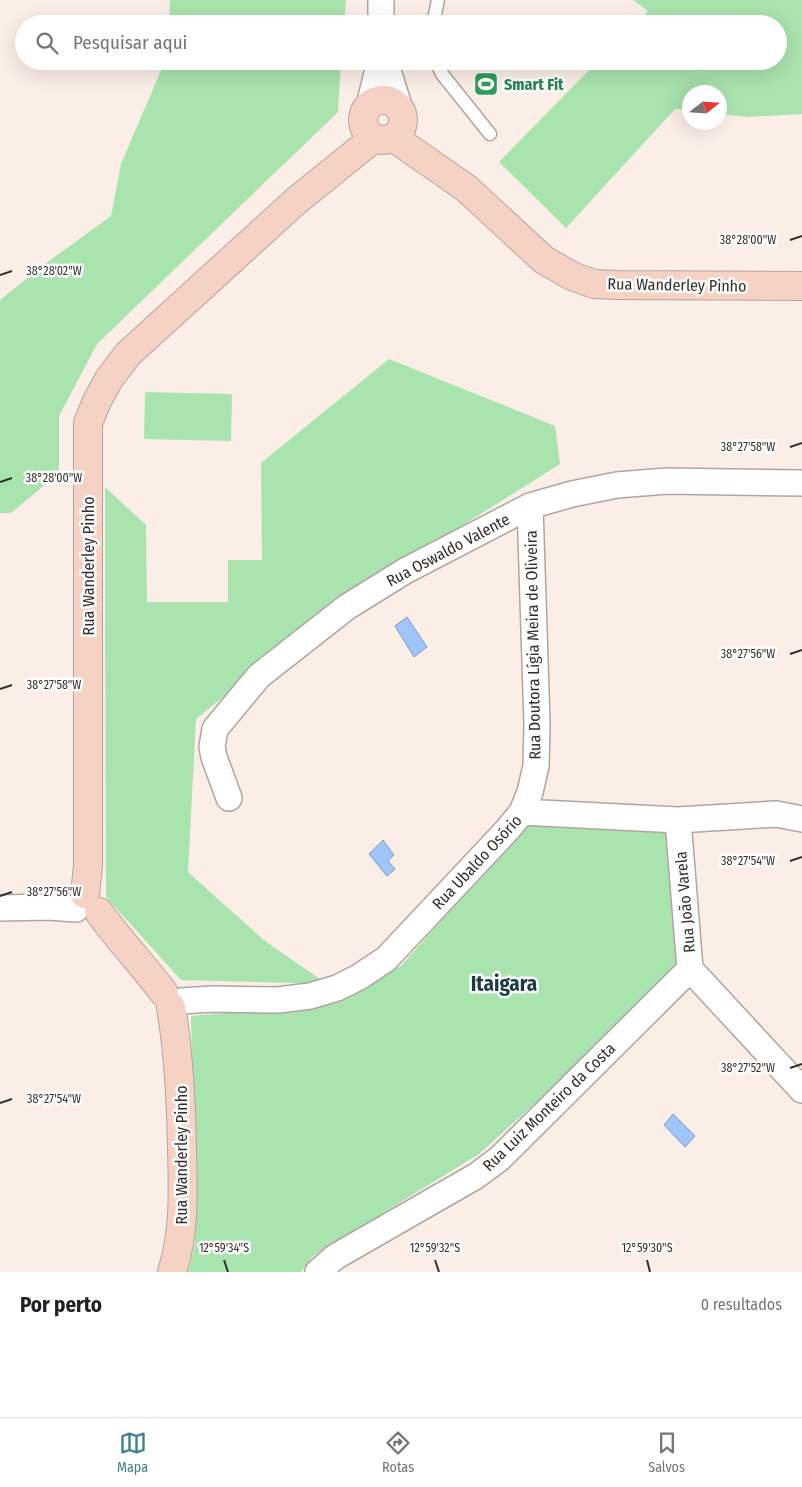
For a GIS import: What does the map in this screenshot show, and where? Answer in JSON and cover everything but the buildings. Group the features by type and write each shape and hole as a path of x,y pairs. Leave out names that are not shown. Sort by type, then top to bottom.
{"street":[{"path":"377,70 363,122 368,134 384,138 400,132 404,117 388,70"},
{"path":"368,107 374,102 381,100 394,102 400,108"},
{"name":"Rua Wanderley Pinho","path":"296,201 368,107"},
{"name":"Rua Wanderley Pinho","path":"400,108 466,188 544,260 572,276 594,284 802,286"},
{"name":"Rua Wanderley Pinho","path":"87,905 88,423 108,379 128,354 296,201 384,138 466,188"},
{"name":"Rua Oswaldo Valente","path":"229,798 213,752 215,729 259,676 346,607 405,571 530,506 572,494 608,487 666,481 802,483"},
{"name":"Rua Doutora Lígia Meira de Oliveira","path":"522,812 530,792 536,766 537,724 530,506"},
{"name":"Rua Ubaldo Osório","path":"174,998 278,1000 310,996 337,988 359,977 386,959 522,812 678,820 776,814 802,819"},
{"name":"Rua João Varela","path":"678,820 690,969 802,1090"},
{"path":"0,908 87,905 174,998"},
{"name":"Rua Luiz Monteiro da Costa","path":"318,1272 335,1257 476,1176 499,1159 690,969"},
{"name":"Rua Wanderley Pinho","path":"172,1272 182,1229 180,1079 174,998"}],"lane":[{"path":"435,15 438,0"},
{"path":"440,70 490,134"}],"green space":[{"path":"170,0 346,0 345,15 169,15"},
{"path":"633,0 802,0 802,114 748,117 727,115 727,85 682,85 682,110 675,109 566,228 499,162 589,70 787,70 787,15 644,15 648,11"},
{"path":"161,70 340,70 338,112 97,344 59,416 59,473 11,513 0,513 0,300 49,261 111,216 121,164"},
{"path":"389,359 555,426 560,464 344,600 196,719 188,872 265,941 327,984 181,980 106,897 105,487 146,525 147,602 228,602 228,560 262,560 261,463"},
{"path":"145,392 232,394 231,441 144,439"},
{"path":"668,818 688,965 479,1154 313,1256 301,1272 188,1272 195,1244 191,1016 327,1004 401,966 529,821"}],"water":[{"path":"407,617 427,647 414,657 395,626"},
{"path":"383,840 394,855 388,861 395,869 387,876 369,854"},
{"path":"673,1114 695,1136 685,1147 664,1125"}],"place":[{"name":"Smart Fit","path":"486,84"}],"district":[{"name":"Itaigara","path":"504,984"}]}
